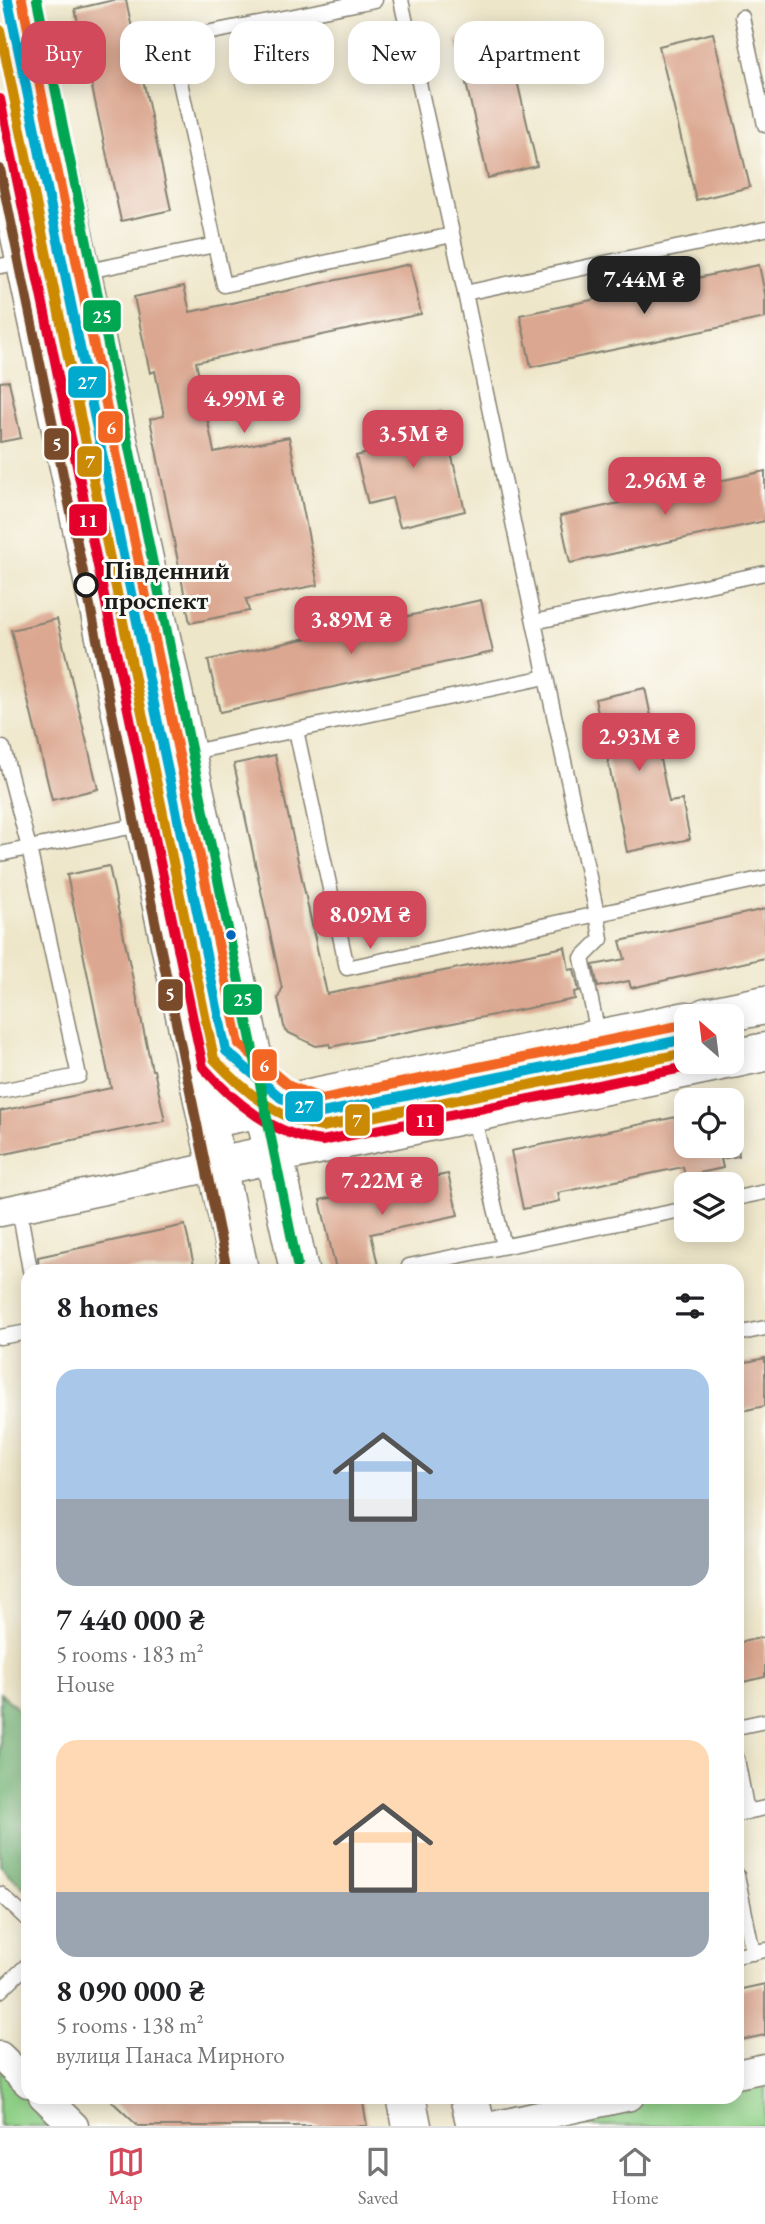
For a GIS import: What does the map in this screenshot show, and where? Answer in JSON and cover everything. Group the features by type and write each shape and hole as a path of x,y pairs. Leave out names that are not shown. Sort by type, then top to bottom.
{"main road":[{"path":"22,0 298,1264"},
{"path":"0,141 13,264 145,824 238,1264"},
{"path":"744,1009 765,1004"},
{"path":"208,1119 674,1023"},
{"path":"744,1056 765,1052"},
{"path":"217,1166 674,1071"},
{"path":"408,2104 412,2126"},
{"path":"471,2104 476,2126"}],"street":[{"path":"10,1210 217,1166"},
{"path":"0,2056 21,2076"},
{"path":"744,2072 765,2067"},
{"path":"51,2104 74,2126"},
{"path":"493,2126 593,2104"}],"lane":[{"path":"375,0 171,40 224,285 452,236"},
{"path":"401,0 597,914 601,939 582,958 599,1039"},
{"path":"742,17 765,125"},
{"path":"465,293 765,229"},
{"path":"82,272 215,245"},
{"path":"534,622 765,573"},
{"path":"187,753 547,677"},
{"path":"296,730 346,968 765,878"},
{"path":"0,749 3,748 29,848 79,1076 0,1091"},
{"path":"0,854 145,824"},
{"path":"473,1113 504,1246"},
{"path":"744,1196 765,1192"},
{"path":"10,1210 28,1264"},
{"path":"418,1264 674,1211"},
{"path":"744,1332 765,1328"},
{"path":"0,1337 21,1333"},
{"path":"744,1726 765,1721"},
{"path":"744,1813 765,1808"},
{"path":"0,1894 21,1914"},
{"path":"744,1899 759,1951"},
{"path":"0,1991 21,1971"}],"green space":[{"path":"0,1693 21,1712 21,1885 0,1865"},
{"path":"0,2056 21,2086 21,2104 50,2104 74,2126 0,2126"},
{"path":"765,2068 765,2126 493,2126 597,2104 744,2104 744,2072"}],"building":[{"path":"126,0 130,21 120,21 120,84 144,84 171,210 121,221 91,84 106,84 106,21 78,21 75,9"},
{"path":"713,33 750,187 696,200 659,46"},
{"path":"466,84 518,84 537,166 488,178"},
{"path":"410,264 421,314 196,362 214,452 289,437 318,585 246,599 249,611 190,623 150,419 164,416 155,371 150,373 134,297 184,286 190,312"},
{"path":"759,265 765,294 765,318 531,367 520,315"},
{"path":"9,381 21,438 0,442 0,382"},
{"path":"441,411 465,511 400,527 392,498 368,504 356,456 383,449 377,427"},
{"path":"765,471 765,521 570,563 560,516"},
{"path":"481,600 493,652 220,712 208,660"},
{"path":"57,619 98,789 52,800 11,630"},
{"path":"645,688 669,802 682,800 690,839 627,852 595,699"},
{"path":"275,755 327,994 565,947 569,970 574,969 579,991 574,992 575,999 330,1047 330,1044 316,1046 285,1031 278,998 282,989 234,764"},
{"path":"109,866 165,1121 0,1155 0,1111 111,1088 67,875"},
{"path":"765,909 765,958 631,988 629,981 598,987 593,965 625,959 620,941"},
{"path":"674,1117 674,1158 727,1158 721,1159 723,1168 684,1172 683,1167 558,1193 560,1201 523,1209 511,1151"},
{"path":"448,1174 458,1215 371,1234 378,1264 335,1264 320,1200"},
{"path":"185,1225 194,1264 39,1264 38,1257"},
{"path":"765,1358 765,1406 744,1410 744,1362"},
{"path":"765,1637 765,1677 744,1682 744,1642"},
{"path":"765,1984 765,2035 744,2040 744,1988"},
{"path":"115,2104 363,2104 367,2126 138,2126"}],"transit line":[{"name":"27","path":"8,0 226,1051 281,1098 322,1113 674,1041"},
{"name":"6","path":"22,0 239,1044 289,1086 322,1099 674,1027"},
{"name":"25","path":"37,0 297,1264"},
{"name":"11","path":"0,99 203,1067 241,1104 272,1125 305,1138 322,1141 674,1070"}],"tram line":[{"name":"7","path":"0,30 214,1059 250,1093 276,1111 322,1127 674,1055"},
{"name":"5","path":"0,169 226,1264"}],"place":[{"name":"Південний проспект","path":"86,585"}]}
